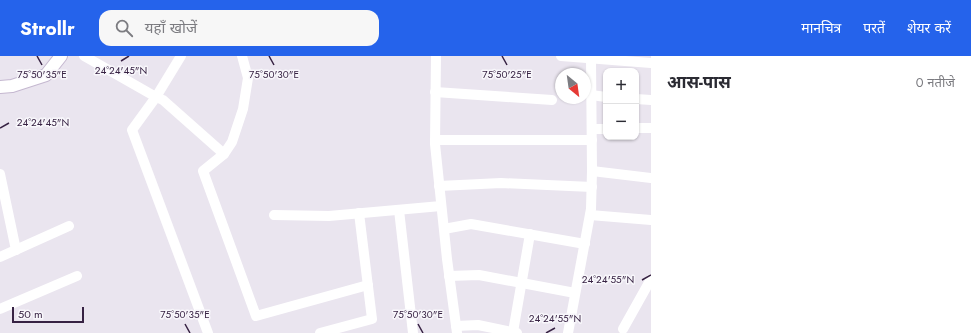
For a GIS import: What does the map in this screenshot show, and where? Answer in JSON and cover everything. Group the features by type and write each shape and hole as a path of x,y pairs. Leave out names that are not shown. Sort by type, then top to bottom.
{"main road":[{"path":"0,87 12,86 46,75 61,56"}],"street":[{"path":"84,56 163,100 224,154"},
{"path":"182,56 156,97 132,130 208,333"},
{"path":"242,56 248,78 243,109 232,142 224,154 203,171 256,316 368,285"},
{"path":"436,56 435,140 449,276 457,330 478,325 515,333 521,283 530,234"},
{"path":"561,56 651,63"},
{"path":"591,59 591,68"},
{"path":"435,92 552,100"},
{"path":"568,333 591,209 591,95 603,96"},
{"path":"639,99 651,100"},
{"path":"639,128 651,128"},
{"path":"592,129 603,129"},
{"path":"435,140 592,140"},
{"path":"592,171 651,178"},
{"path":"0,174 2,190 16,250"},
{"path":"439,186 501,182 592,186"},
{"path":"274,215 329,216 442,206"},
{"path":"399,210 413,333"},
{"path":"320,333 372,319 359,213"},
{"path":"590,215 651,220"},
{"path":"444,229 471,224 585,244"},
{"path":"0,257 69,226"},
{"path":"449,276 479,275 575,293"},
{"path":"0,309 77,276"},
{"path":"623,329 651,279"}]}
